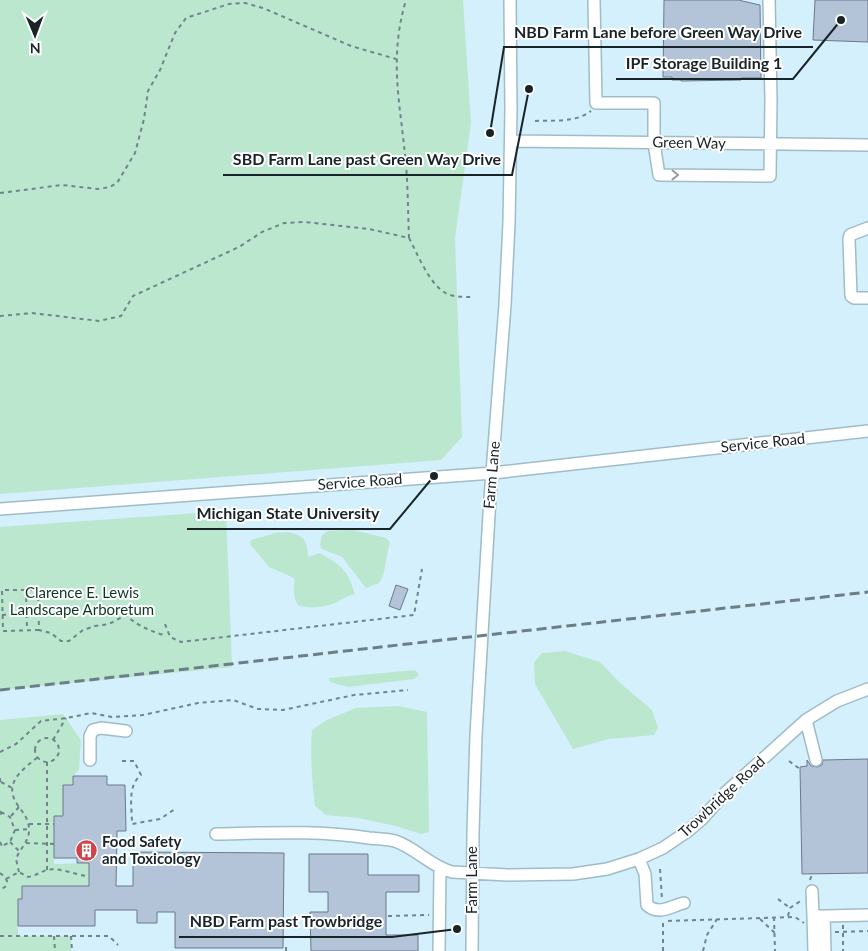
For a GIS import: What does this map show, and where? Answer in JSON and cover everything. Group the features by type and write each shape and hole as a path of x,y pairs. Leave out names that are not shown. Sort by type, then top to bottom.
{"street":[{"name":"Farm Lane","path":"472,951 476,735 492,473 505,305 511,140 510,0"},
{"path":"594,0 596,102 654,103 654,142 659,175 770,176 769,0"},
{"name":"Green Way","path":"511,140 868,146"},
{"path":"868,228 850,235 849,239 851,296 854,298 868,298"},
{"name":"Service Road","path":"0,509 492,473 868,431"},
{"name":"Trowbridge Road","path":"440,869 473,874 573,874 607,869 639,859 663,848 688,831 726,793 806,720 837,701 868,689"},
{"path":"806,720 816,760"},
{"path":"90,760 90,736 94,730 101,728 126,731"},
{"path":"216,834 289,832 353,835 396,841 413,850 440,869 440,951"},
{"path":"639,859 645,874 647,905 654,910 663,910 684,903"},
{"path":"808,895 825,951"},
{"path":"814,918 868,915"},
{"path":"814,918 814,951"}],"path":[{"path":"406,0 396,59 398,108 406,165 409,238 434,283 444,292 454,296 471,298"},
{"path":"0,193 62,185 110,187 117,182 135,153 144,119 148,91 160,70 175,33 186,18 229,4 245,2 351,46 396,59"},
{"path":"535,121 582,118 593,110 596,102"},
{"path":"0,316 32,313 98,322 121,316 133,296 239,247 262,232 284,223 305,222 369,229 409,238"},
{"path":"165,624 170,637 181,642 414,616 422,569"},
{"path":"39,630 38,590 1,590 3,631 39,630 51,633 61,641 69,641 83,630 109,624 126,615 134,623 151,632 166,636"},
{"path":"26,590 27,630"},
{"path":"2,615 27,614"},
{"path":"0,752 16,744 41,721 91,713 112,717 143,715 198,703 233,700 258,709 283,710 354,695 408,690"},
{"path":"53,740 66,718"},
{"path":"45,738 53,740 58,746 58,753 55,758 47,762 38,757 35,749 38,742 45,738"},
{"path":"38,757 17,775 12,788 14,798 27,818 29,830 26,843 16,860 19,872 28,877 37,876 47,870 62,870 88,876"},
{"path":"122,761 134,762 141,775 132,786 132,824 160,820 175,809"},
{"path":"789,761 800,768"},
{"path":"47,762 47,870"},
{"path":"0,778 0,783 12,788"},
{"path":"10,817 19,807"},
{"path":"0,817 1,812 10,817 15,830 10,842 1,848 0,842"},
{"path":"28,824 54,824"},
{"path":"15,830 29,830"},
{"path":"10,842 20,852"},
{"path":"26,843 54,844"},
{"path":"6,879 19,872"},
{"path":"0,873 6,879 6,885 0,890"},
{"path":"788,917 790,908 808,895"},
{"path":"778,899 790,908"},
{"path":"388,916 439,915"},
{"path":"842,915 843,951"},
{"path":"663,921 795,916 814,918"},
{"path":"774,917 775,951"},
{"path":"759,918 775,933"},
{"path":"703,950 707,935 717,919"},
{"path":"0,936 108,936 118,945"},
{"path":"54,936 55,951"},
{"path":"71,936 72,951"}],"green space":[{"path":"0,0 463,0 471,123 455,238 462,437 441,460 0,494"},
{"name":"Clarence E. Lewis Landscape Arboretum","path":"226,511 232,667 0,690 0,527"},
{"path":"353,530 386,538 390,543 382,578 379,583 366,588 342,557 322,549 320,545 322,535 328,531"},
{"path":"288,532 302,537 307,546 308,557 320,553 339,565 346,573 355,594 324,606 299,606 294,594 295,580 269,567 250,544 251,540 275,533"},
{"path":"565,651 600,662 620,683 652,710 658,728 654,735 609,739 573,749 535,684 534,663 542,653"},
{"path":"415,670 419,675 414,679 348,687 330,682 329,678"},
{"path":"398,706 427,712 429,832 421,834 396,826 358,818 326,815 315,806 311,749 312,730 327,720 356,708"},
{"path":"63,714 81,740 79,769 73,776 73,785 63,785 63,816 54,817 54,864 89,863 89,886 23,886 22,899 18,899 18,936 71,936 71,951 0,951 0,720"}],"building":[{"path":"664,0 738,0 760,5 761,78 681,81 672,80 672,77 663,77"},
{"path":"815,0 868,0 868,42 813,40"},
{"path":"396,585 408,589 400,610 389,606"},
{"path":"868,759 868,873 802,874 800,767 807,766 807,760 811,766 817,767 822,765 823,760"},
{"path":"73,776 107,776 107,785 125,785 126,831 117,831 116,886 133,886 133,852 284,853 283,948 175,948 175,912 157,912 157,923 137,923 137,910 95,910 95,926 18,926 18,899 22,899 22,886 89,886 89,863 77,863 77,858 54,858 54,816 63,816 63,785 73,785"},
{"path":"309,854 368,854 368,875 419,875 419,892 386,892 386,935 418,935 418,951 311,951 310,912 328,912 328,892 309,892"}],"railway":[{"path":"0,690 868,592"}],"place":[{"name":"IPF Storage Building 1","path":"841,20"},
{"name":"SBD Farm Lane past Green Way Drive","path":"529,89"},
{"name":"NBD Farm Lane before Green Way Drive","path":"490,133"},
{"name":"Michigan State University","path":"434,476"},
{"name":"Food Safety and Toxicology","path":"86,851"},
{"name":"NBD Farm past Trowbridge","path":"457,929"}]}
